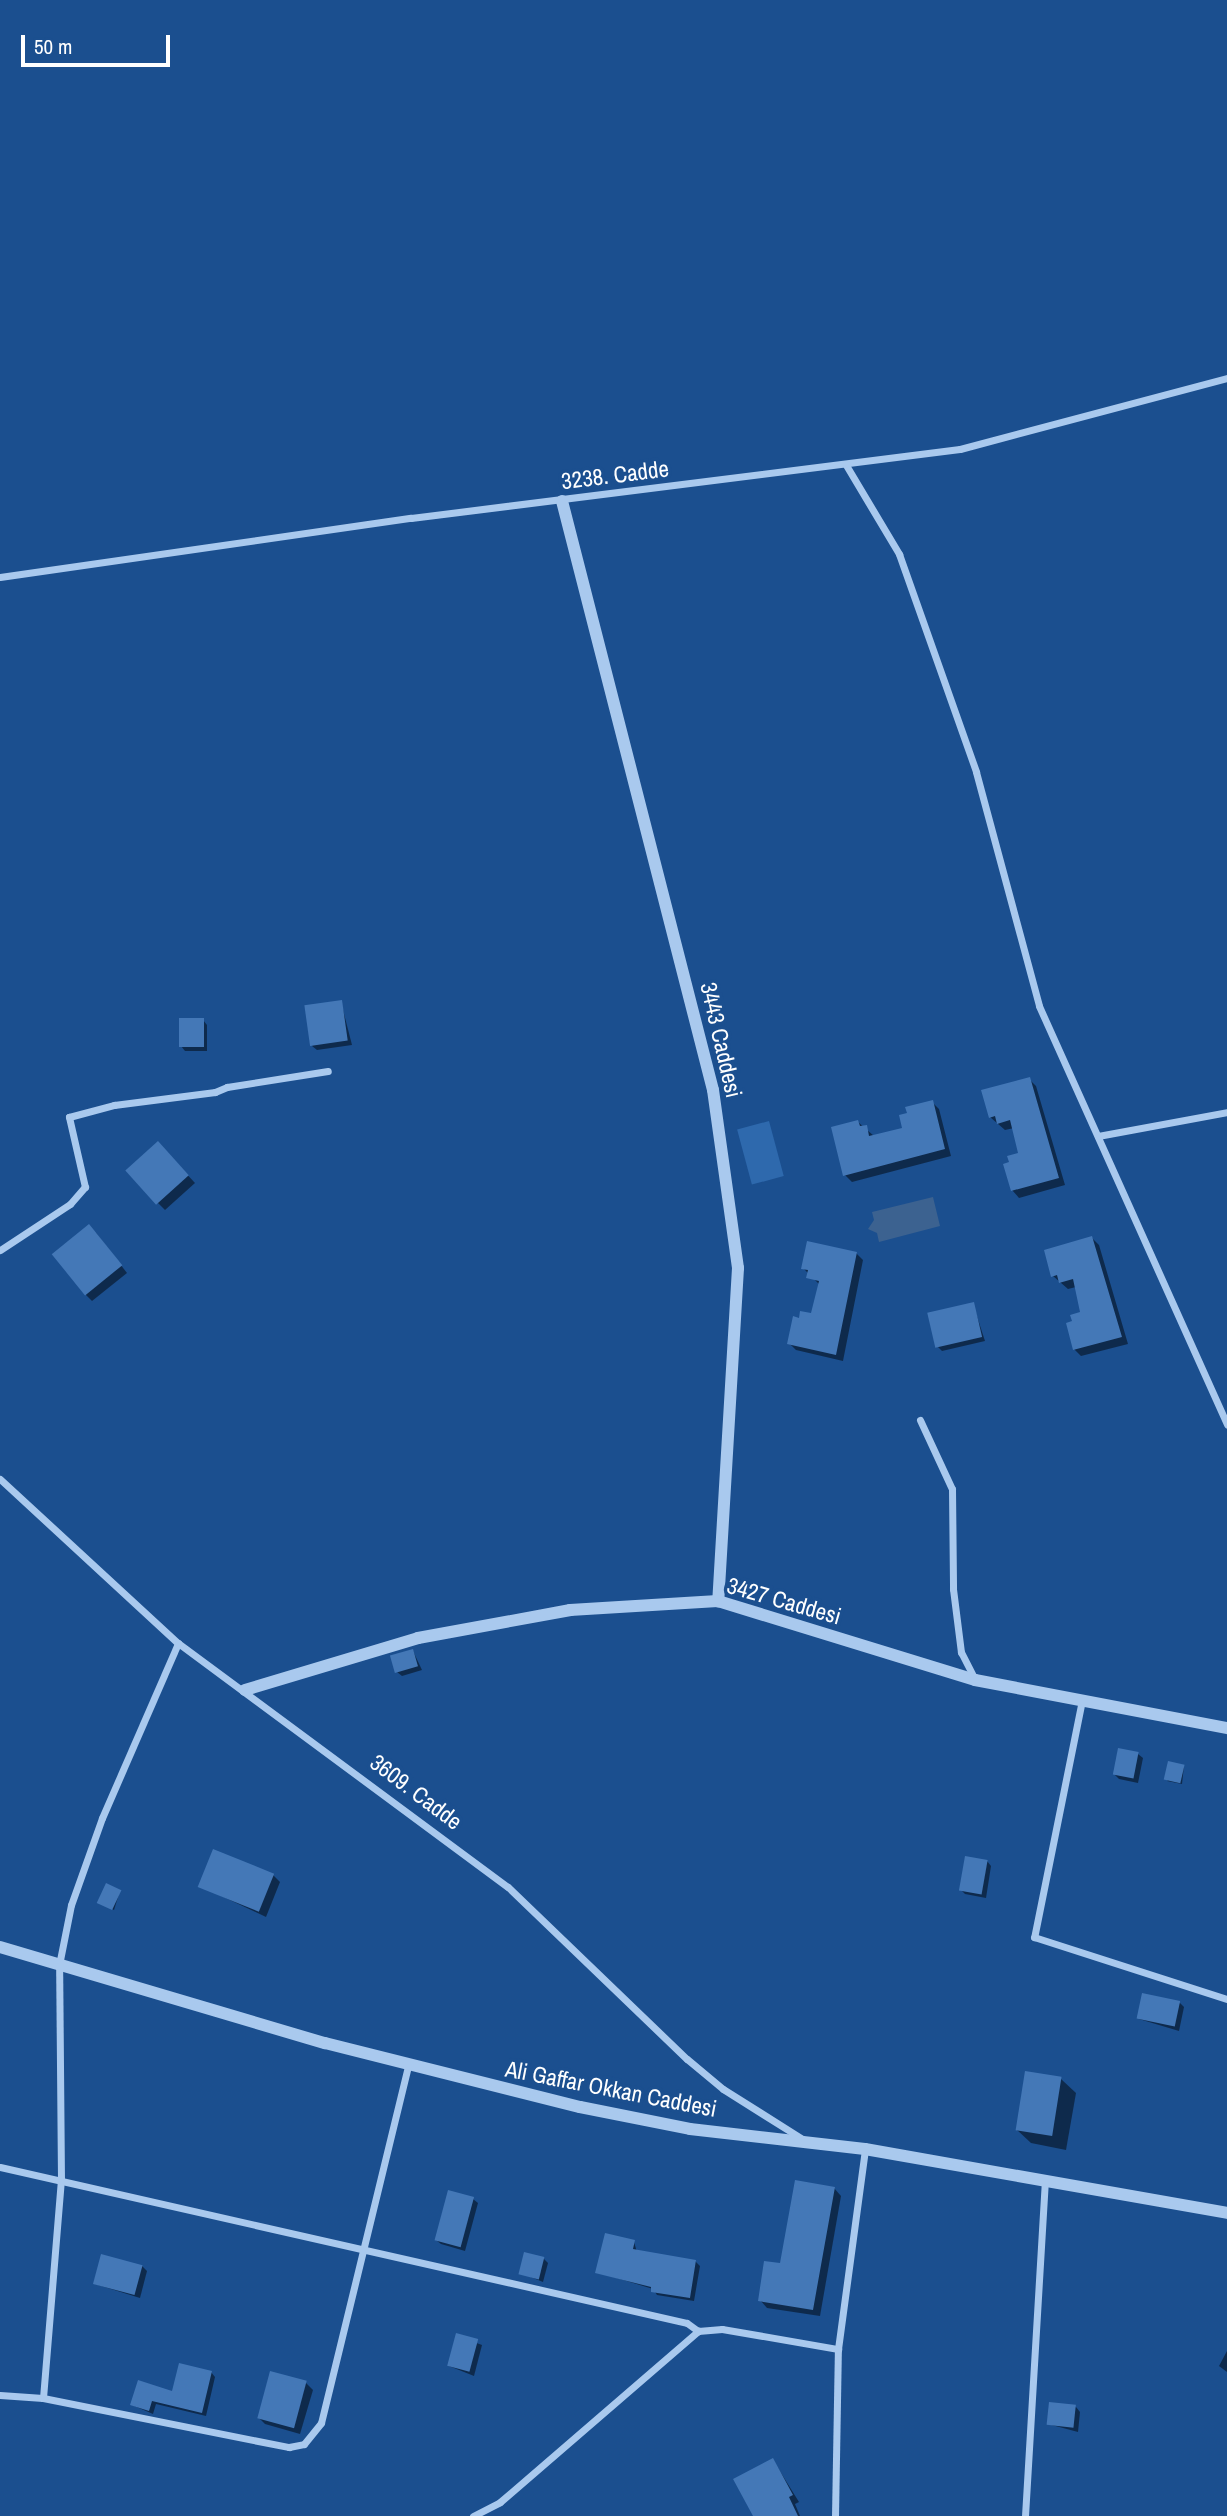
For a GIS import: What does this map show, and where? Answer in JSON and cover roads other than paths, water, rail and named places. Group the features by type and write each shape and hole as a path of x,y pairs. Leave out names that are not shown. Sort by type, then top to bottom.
{"street":[{"name":"3238. Cadde","path":"0,577 398,519 562,502 960,449 1227,378"},
{"path":"846,465 899,554 976,772 1039,1006 1227,1425"},
{"name":"3443 Caddesi","path":"562,502 713,1090 737,1268 718,1601"},
{"path":"0,1250 70,1204 85,1187 69,1117 114,1105 215,1093 227,1087 328,1071"},
{"path":"1098,1136 1227,1112"},
{"path":"920,1420 952,1489 953,1589 961,1652 975,1680"},
{"name":"3609. Cadde","path":"0,1479 178,1643 508,1887 723,2089 805,2140"},
{"name":"3427 Caddesi","path":"245,1690 418,1638 570,1610 718,1601 975,1680 1227,1728"},
{"path":"43,2398 61,2180 59,1965 71,1905 102,1818 178,1643"},
{"path":"1082,1700 1034,1937 1227,1998"},
{"name":"Ali Gaffar Okkan Caddesi","path":"0,1947 408,2065 690,2129 805,2140 865,2149 1227,2213"},
{"path":"0,2395 43,2398 289,2447 304,2444 321,2423 408,2065"},
{"path":"835,2516 838,2349 865,2149"},
{"path":"0,2167 687,2323 698,2332"},
{"path":"1025,2516 1045,2181"},
{"path":"473,2516 500,2502 698,2332 722,2329 838,2349"}]}
